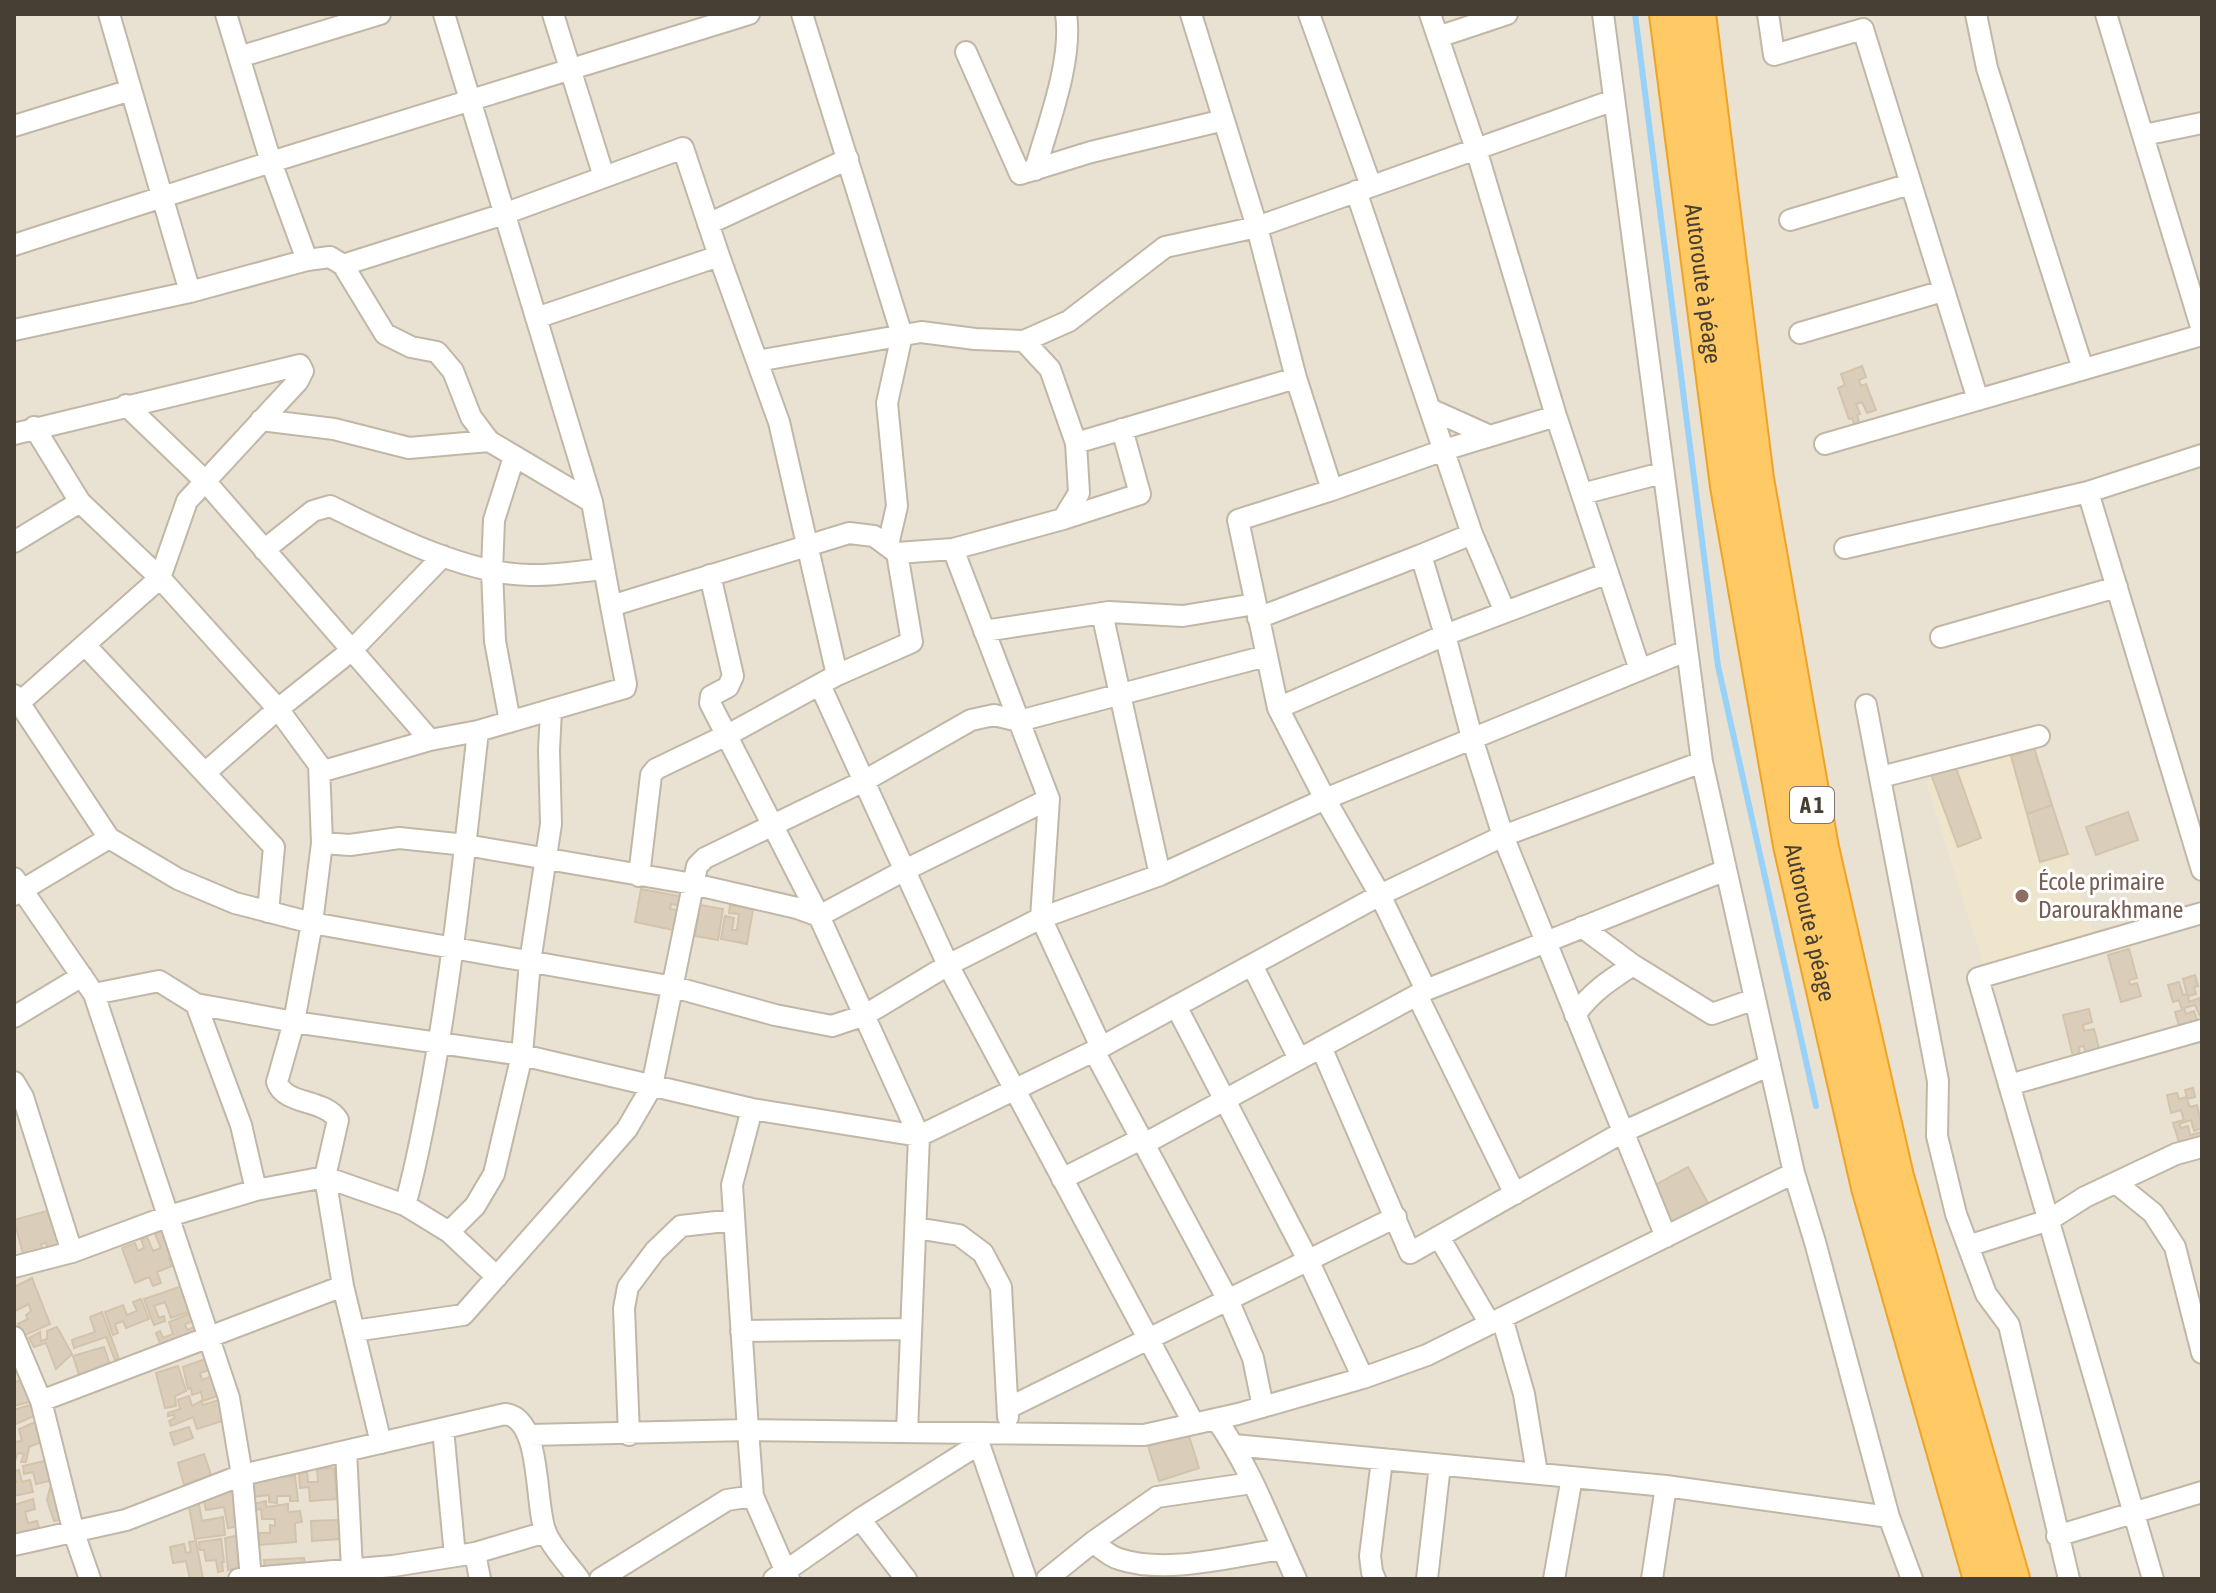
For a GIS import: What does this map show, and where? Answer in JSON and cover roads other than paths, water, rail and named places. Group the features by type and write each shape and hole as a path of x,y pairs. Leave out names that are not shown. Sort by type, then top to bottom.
{"highway":[{"name":"Autoroute à péage","path":"1668,14 1729,486 1792,845 1870,1187 1982,1579"},
{"name":"A 1","path":"1697,14 1755,479 1820,848 1895,1177 2011,1579"}],"street":[{"path":"109,14 190,292"},
{"path":"226,14 271,162 307,260"},
{"path":"239,57 380,14"},
{"path":"320,772 430,740 510,722 625,688 626,684 592,502 444,14"},
{"path":"553,14 604,177"},
{"path":"14,245 470,99 749,14"},
{"path":"639,876 651,775 664,764 828,680 912,642 892,549 897,506 887,403 902,335 802,14"},
{"path":"1035,170 1061,77 1068,28 1066,14"},
{"path":"1191,14 1257,227 1296,378 1332,490"},
{"path":"1309,14 1430,409 1472,534 1505,612"},
{"path":"1430,14 1476,149 1556,416 1640,670"},
{"path":"1438,37 1507,14"},
{"path":"1603,14 1702,762 1794,1173 1889,1517 1912,1579"},
{"path":"1768,14 1774,55 1863,29 1978,400"},
{"path":"1976,14 1987,68 2083,369"},
{"path":"1825,444 2202,332 2106,14"},
{"path":"966,52 1020,174 1091,152 1224,120"},
{"path":"14,126 131,90"},
{"path":"757,361 921,332 1024,341 1069,321 1165,247 1257,227 1614,100"},
{"path":"2144,135 2202,123"},
{"path":"343,265 504,214 683,148 779,422 807,546 828,680 864,781 948,965 1194,1424"},
{"path":"708,224 848,159"},
{"path":"1790,220 1910,184"},
{"path":"536,318 719,256"},
{"path":"14,330 190,292 307,260 330,257 343,265 385,334 411,347 437,352 453,371 471,417 489,441 592,502"},
{"path":"1800,333 1943,291"},
{"path":"1024,341 1050,369 1076,443 1079,493 1063,519"},
{"path":"381,1443 343,1286 325,1177 338,1120 327,1109 286,1094 277,1082 294,1022 312,923 322,843 320,772 316,759 278,709 160,578 80,502 24,430 300,365 303,371 298,381 187,501 160,578 85,645 17,699 109,838 178,879 235,903 268,912 312,923 674,987 775,1015 832,1026 865,1015 948,965 1041,918 1160,875 1325,799 1686,651"},
{"path":"1076,443 1296,378"},
{"path":"126,405 205,481 430,740"},
{"path":"1430,409 1490,436"},
{"path":"1515,1194 1380,895 1278,708 1238,520 1444,450 1556,416"},
{"path":"261,420 334,429 409,448 489,441"},
{"path":"611,606 849,533 874,536 892,549 953,549 1140,494 1122,429"},
{"path":"1845,548 2088,492 2202,455"},
{"path":"510,722 495,641 492,571 494,520 514,457"},
{"path":"1582,494 1662,473"},
{"path":"2088,492 2202,870"},
{"path":"14,542 80,502"},
{"path":"264,550 313,511 330,506 443,556 492,571 530,575 604,569"},
{"path":"984,631 1102,613 1183,616 1257,611 1421,555 1472,534"},
{"path":"953,549 1049,799 1041,918 1142,1142 1228,1300 1253,1358 1263,1407"},
{"path":"1421,555 1503,836 1666,1237"},
{"path":"206,772 352,650 443,556"},
{"path":"1278,708 1445,635 1608,573"},
{"path":"710,575 733,676 728,687 711,696 710,703 819,916 919,1136 907,1432"},
{"path":"1941,637 2117,587"},
{"path":"1102,613 1160,875"},
{"path":"85,645 274,847 268,912"},
{"path":"354,1331 463,1315 627,1129 652,1086 697,866 705,858 864,781 971,720 994,715 1019,721 1266,656"},
{"path":"1866,705 1938,1081 1937,1136 1956,1214 1986,1294 2009,1325 2069,1579"},
{"path":"449,1232 475,1206 494,1174 522,1055 530,962 551,824 551,710"},
{"path":"405,1205 415,1171 439,1042 478,731"},
{"path":"1881,777 2039,736"},
{"path":"94,994 159,981 196,1004 294,1022 522,1055 752,1109 919,1136 1098,1049 1380,895 1503,836 1702,762"},
{"path":"322,843 350,845 399,838 466,845 693,884 819,916 1049,799"},
{"path":"109,838 17,888 94,994 210,1338 229,1398 242,1475 247,1578 352,1569 394,1572 546,1532"},
{"path":"1062,1179 1225,1100 1422,993 1726,870"},
{"path":"2153,1579 1978,978 2202,913"},
{"path":"1582,927 1633,965 1712,1014 1755,999"},
{"path":"1252,965 1299,1059"},
{"path":"1575,1015 1603,984 1633,965"},
{"path":"14,1017 82,976"},
{"path":"196,1004 241,1125 256,1190"},
{"path":"1176,1006 1308,1260 1363,1378"},
{"path":"2009,1085 2202,1030"},
{"path":"1321,1047 1410,1253 1623,1132 1770,1065"},
{"path":"14,1082 23,1097 72,1252"},
{"path":"752,1109 732,1185 741,1331 753,1496 782,1577 860,1519 980,1438"},
{"path":"1968,1246 2049,1220 2085,1197 2176,1154 2202,1147"},
{"path":"529,1435 748,1430 907,1432 980,1438 1008,1433 1144,1435 1263,1407 1363,1378 1427,1355 1794,1173"},
{"path":"14,1267 72,1252 169,1216 256,1190 325,1177 405,1205 449,1232 497,1277"},
{"path":"2116,1183 2153,1213 2175,1247 2202,1353"},
{"path":"1008,1408 1396,1217"},
{"path":"629,1435 624,1308 628,1287 655,1251 681,1226 734,1220"},
{"path":"916,1228 959,1235 983,1253 1001,1287 1008,1433"},
{"path":"1439,1237 1496,1321 1524,1394 1537,1473"},
{"path":"41,1401 343,1286"},
{"path":"741,1331 911,1329"},
{"path":"14,1337 41,1401 74,1533 90,1579"},
{"path":"14,1545 126,1520 242,1475 505,1414 513,1415 529,1435 546,1532 579,1579"},
{"path":"1216,1419 1234,1445 1277,1531 1296,1579"},
{"path":"443,1429 465,1555 480,1579"},
{"path":"980,1438 1026,1579"},
{"path":"1234,1445 1666,1486 1889,1517"},
{"path":"346,1451 352,1569"},
{"path":"1375,1579 1370,1556 1382,1460"},
{"path":"1427,1579 1440,1465"},
{"path":"1554,1579 1572,1477"},
{"path":"1047,1579 1070,1569 1093,1542 1157,1497 1252,1483"},
{"path":"1652,1579 1666,1486"},
{"path":"2057,1536 2202,1492"},
{"path":"604,1578 727,1500 753,1496"},
{"path":"860,1519 906,1579"},
{"path":"1093,1542 1115,1558 1173,1572 1282,1549"}],"waterway":[{"path":"1635,14 1718,666 1816,1106"}],"place":[{"name":"École primaire Darourakhmane","path":"2022,896"}]}
